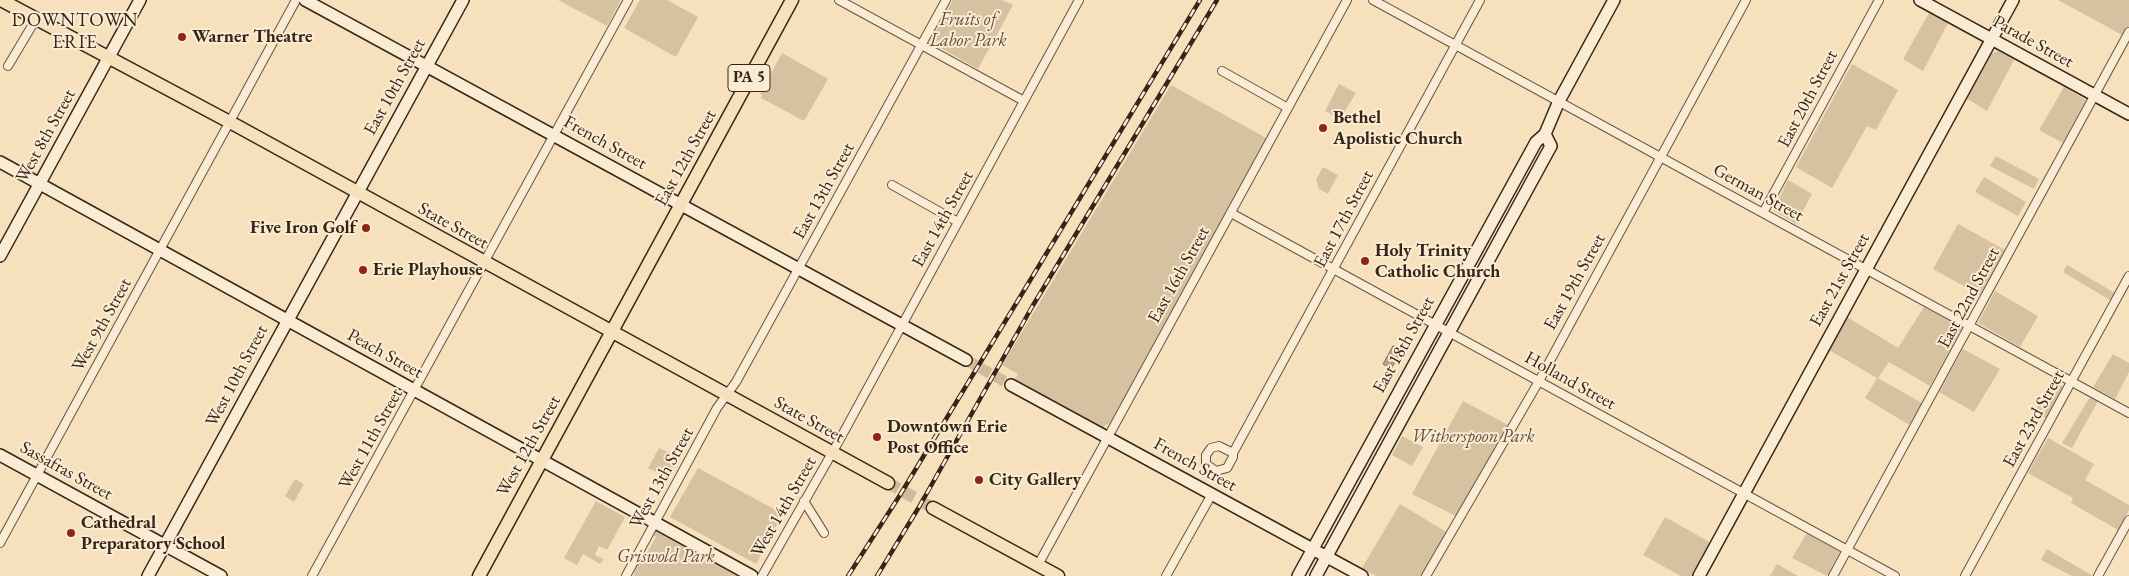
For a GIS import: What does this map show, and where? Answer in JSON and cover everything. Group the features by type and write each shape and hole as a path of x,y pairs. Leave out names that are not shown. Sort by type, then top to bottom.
{"main road":[{"name":"State Street","path":"2,0 230,122 888,483"},
{"name":"West 8th Street","path":"0,256 140,0"},
{"name":"French Street","path":"306,0 966,360"},
{"name":"East 10th Street","path":"357,192 426,65 464,0"},
{"name":"East 12th Street","path":"611,332 792,0"},
{"name":"East 18th Street","path":"1298,576 1536,142 1545,134 1559,101 1614,0"},
{"name":"Parade Street","path":"1920,0 2129,114"},
{"name":"East 21st Street","path":"1699,576 2013,0"},
{"name":"East 18th Street","path":"1316,576 1551,146 1545,134"},
{"name":"Peach Street","path":"0,162 415,390 541,462 752,576"},
{"name":"West 10th Street","path":"148,576 357,192"},
{"name":"West 12th Street","path":"479,576 611,332"},
{"name":"French Street","path":"1011,385 1362,576"},
{"name":"Sassafras Street","path":"0,455 221,576"},
{"path":"933,508 1058,576"}],"street":[{"name":"West 9th Street","path":"0,543 296,0"},
{"name":"West 11th Street","path":"312,576 628,0"},
{"path":"839,0 1024,101"},
{"name":"East 13th Street","path":"726,395 946,0"},
{"name":"East 14th Street","path":"832,452 1079,0"},
{"name":"East 16th Street","path":"1038,565 1347,0"},
{"name":"German Street","path":"1373,0 2129,413"},
{"name":"East 17th Street","path":"1233,452 1480,0"},
{"name":"East 19th Street","path":"1426,576 1539,381 1746,0"},
{"name":"East 20th Street","path":"1763,213 1879,0"},
{"path":"8,66 36,19"},
{"name":"East 22nd Street","path":"1833,576 2129,32"},
{"path":"1222,71 1288,108"},
{"path":"892,185 958,222"},
{"name":"Holland Street","path":"1231,213 1895,576"},
{"name":"East 23rd Street","path":"1965,576 2129,276"},
{"name":"West 13th Street","path":"626,576 726,395"},
{"name":"West 14th Street","path":"762,576 832,452"},
{"path":"1166,576 1212,494"},
{"path":"804,500 824,533"},
{"path":"2098,576 2129,520"}],"green space":[{"path":"558,0 621,0 607,26"},
{"path":"640,0 667,0 698,17 676,57 624,28"},
{"name":"Fruits of Labor Park","path":"953,0 1002,0 1013,5 978,69 930,42"},
{"path":"2058,0 2129,0 2129,26 2124,36"},
{"path":"1929,13 1948,23 1923,71 1903,59"},
{"path":"1998,51 2014,60 1987,111 1966,98 1991,54"},
{"path":"782,53 828,79 804,121 761,98 762,95 760,94"},
{"path":"1852,64 1898,90 1876,130 1867,126 1832,188 1796,167"},
{"path":"1339,84 1356,93 1340,119 1325,111"},
{"path":"1171,85 1266,138 1110,423 1103,427 1015,379 1018,374 1002,365"},
{"path":"2064,87 2086,100 2063,143 2039,130"},
{"path":"1996,156 2039,179 2034,189 1990,166"},
{"path":"1323,167 1338,175 1328,194 1319,189 1316,180"},
{"path":"1984,177 2026,202 2018,216 1975,192"},
{"path":"1788,180 1812,194 1796,224 1773,210"},
{"path":"1958,224 2005,250 1980,295 1933,269"},
{"path":"2067,265 2115,293 2110,300 2063,272"},
{"path":"1995,291 2038,316 2020,347 1978,323"},
{"path":"1924,307 1962,328 1930,386 1889,362 1878,378 1922,403 1909,425 1865,398 1877,378 1829,350 1847,317 1898,348"},
{"path":"1963,349 2000,369 1974,412 1939,392"},
{"path":"2113,354 2129,363 2129,372 2115,399 2093,387"},
{"path":"2052,381 2063,387 2046,418 2035,412"},
{"path":"2090,397 2098,401 2072,448 2062,443"},
{"name":"Witherspoon Park","path":"1463,401 1510,426 1456,516 1412,494"},
{"path":"1402,436 1423,447 1412,466 1392,455"},
{"path":"2048,438 2094,464 2085,480 2129,505 2129,510 2118,530 2071,503 2073,498 2028,473"},
{"path":"659,448 679,457 668,478 648,468"},
{"path":"698,468 783,514 756,564 670,517"},
{"path":"295,479 304,484 294,502 285,496"},
{"path":"596,501 625,517 607,550 599,546 595,555 604,559 600,564 583,554 577,565 564,558"},
{"path":"1400,504 1448,533 1423,576 1376,576 1362,568"},
{"path":"1665,517 1711,543 1693,576 1681,576 1643,555"},
{"name":"Griswold Park","path":"655,531 740,576 634,576 634,570 638,562 643,560 656,537 653,535"},
{"path":"1807,533 1840,552 1827,576 1792,558"},
{"path":"2047,549 2093,576 2072,576 2041,560"},
{"path":"1777,564 1798,576 1770,576"}],"shaded area":[{"path":"1393,346 1402,350 1391,369 1383,364"}],"tunnel":[{"path":"966,360 1011,385"},
{"path":"888,483 933,508"}],"railway":[{"path":"848,576 900,495 1200,0"},
{"path":"877,576 919,507 1032,307 1217,0"}],"place":[{"name":"Warner Theatre","path":"182,37"},
{"name":"Bethel Apolistic Church","path":"1323,128"},
{"name":"Five Iron Golf","path":"366,228"},
{"name":"Holy Trinity Catholic Church","path":"1365,261"},
{"name":"Erie Playhouse","path":"363,270"},
{"name":"Downtown Erie Post Office","path":"877,437"},
{"name":"City Gallery","path":"979,480"},
{"name":"Cathedral Preparatory School","path":"71,533"}],"district":[{"name":"DOWNTOWN ERIE","path":"75,32"}]}
